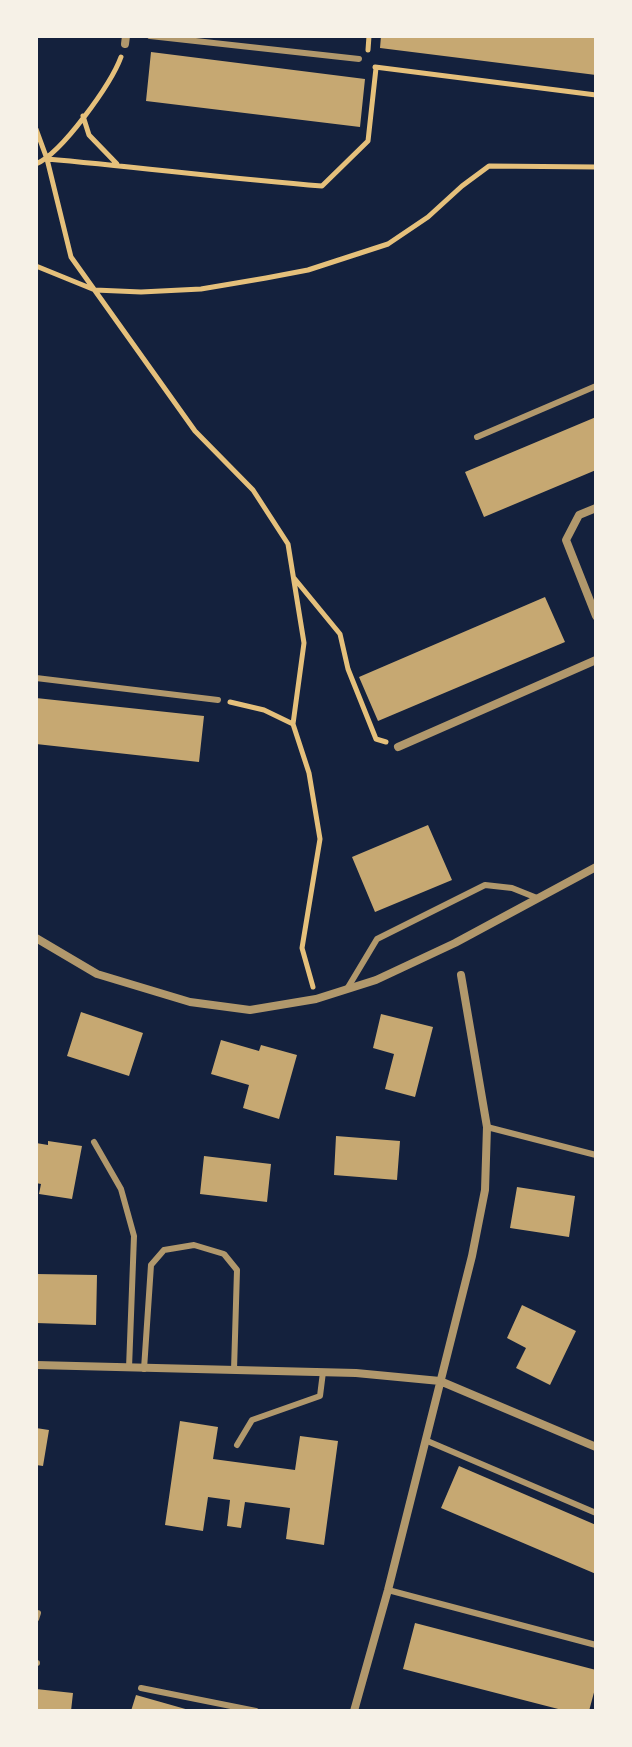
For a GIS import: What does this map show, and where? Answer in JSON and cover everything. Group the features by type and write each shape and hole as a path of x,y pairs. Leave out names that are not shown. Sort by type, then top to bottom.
{"street":[{"path":"596,508 579,515 566,540 596,616"},
{"path":"398,747 596,660"},
{"path":"36,938 97,974 190,1002 250,1010 316,999 376,980 455,943 596,867"},
{"path":"354,1711 388,1590 472,1256 485,1190 487,1127 461,975"},
{"path":"36,1365 356,1373 440,1381 596,1447"}],"lane":[{"path":"150,36 359,59"},
{"path":"477,437 596,386"},
{"path":"36,678 218,700"},
{"path":"347,989 377,939 485,885 512,888 537,898"},
{"path":"487,1127 596,1155"},
{"path":"94,1142 121,1189 134,1236 129,1368"},
{"path":"144,1369 151,1265 164,1250 194,1245 224,1254 237,1270 234,1370"},
{"path":"237,1445 252,1420 320,1396 323,1372"},
{"path":"425,1440 596,1513"},
{"path":"388,1590 596,1645"},
{"path":"141,1688 256,1711"}],"path":[{"path":"36,164 47,159 114,76 126,40"},
{"path":"359,59 376,68 596,95"},
{"path":"47,159 322,186 368,141 376,68"},
{"path":"83,116 89,135 118,165"},
{"path":"36,129 47,159 71,257 195,431 253,490 288,544 304,643 293,724 309,773 320,839 302,948 316,999"},
{"path":"36,266 95,290 141,292 201,289 308,270 388,244 428,217 489,166 596,167"},
{"path":"293,577 340,634 348,669 376,739 398,747"},
{"path":"218,700 264,710 293,724"}],"building":[{"path":"381,36 596,36 596,75 380,48"},
{"path":"151,52 365,79 360,127 146,101"},
{"path":"596,417 596,470 484,517 465,472"},
{"path":"545,597 565,642 378,721 359,677"},
{"path":"36,698 204,716 199,762 36,744"},
{"path":"428,825 452,880 375,912 352,857"},
{"path":"81,1012 143,1033 129,1076 67,1056"},
{"path":"381,1014 433,1027 415,1097 385,1089 394,1054 373,1048"},
{"path":"221,1040 259,1051 261,1045 297,1055 279,1119 243,1108 249,1085 211,1074"},
{"path":"336,1136 400,1141 397,1180 334,1175"},
{"path":"48,1141 82,1146 72,1199 39,1194 41,1184 36,1183 36,1143 48,1145"},
{"path":"204,1156 271,1164 267,1202 200,1194"},
{"path":"517,1187 575,1196 569,1237 510,1228"},
{"path":"36,1274 97,1275 96,1325 36,1323"},
{"path":"522,1305 576,1331 550,1385 516,1368 526,1348 507,1338"},
{"path":"180,1421 218,1427 213,1459 295,1470 300,1436 338,1441 324,1545 286,1539 290,1508 245,1502 241,1528 227,1526 230,1500 208,1497 203,1531 165,1525"},
{"path":"36,1428 49,1430 43,1466 36,1465"},
{"path":"459,1466 596,1525 596,1574 441,1508"},
{"path":"415,1623 596,1670 596,1685 589,1711 566,1711 403,1669"},
{"path":"36,1689 73,1693 71,1711 36,1711"},
{"path":"136,1695 189,1710 189,1711 131,1711"}]}
